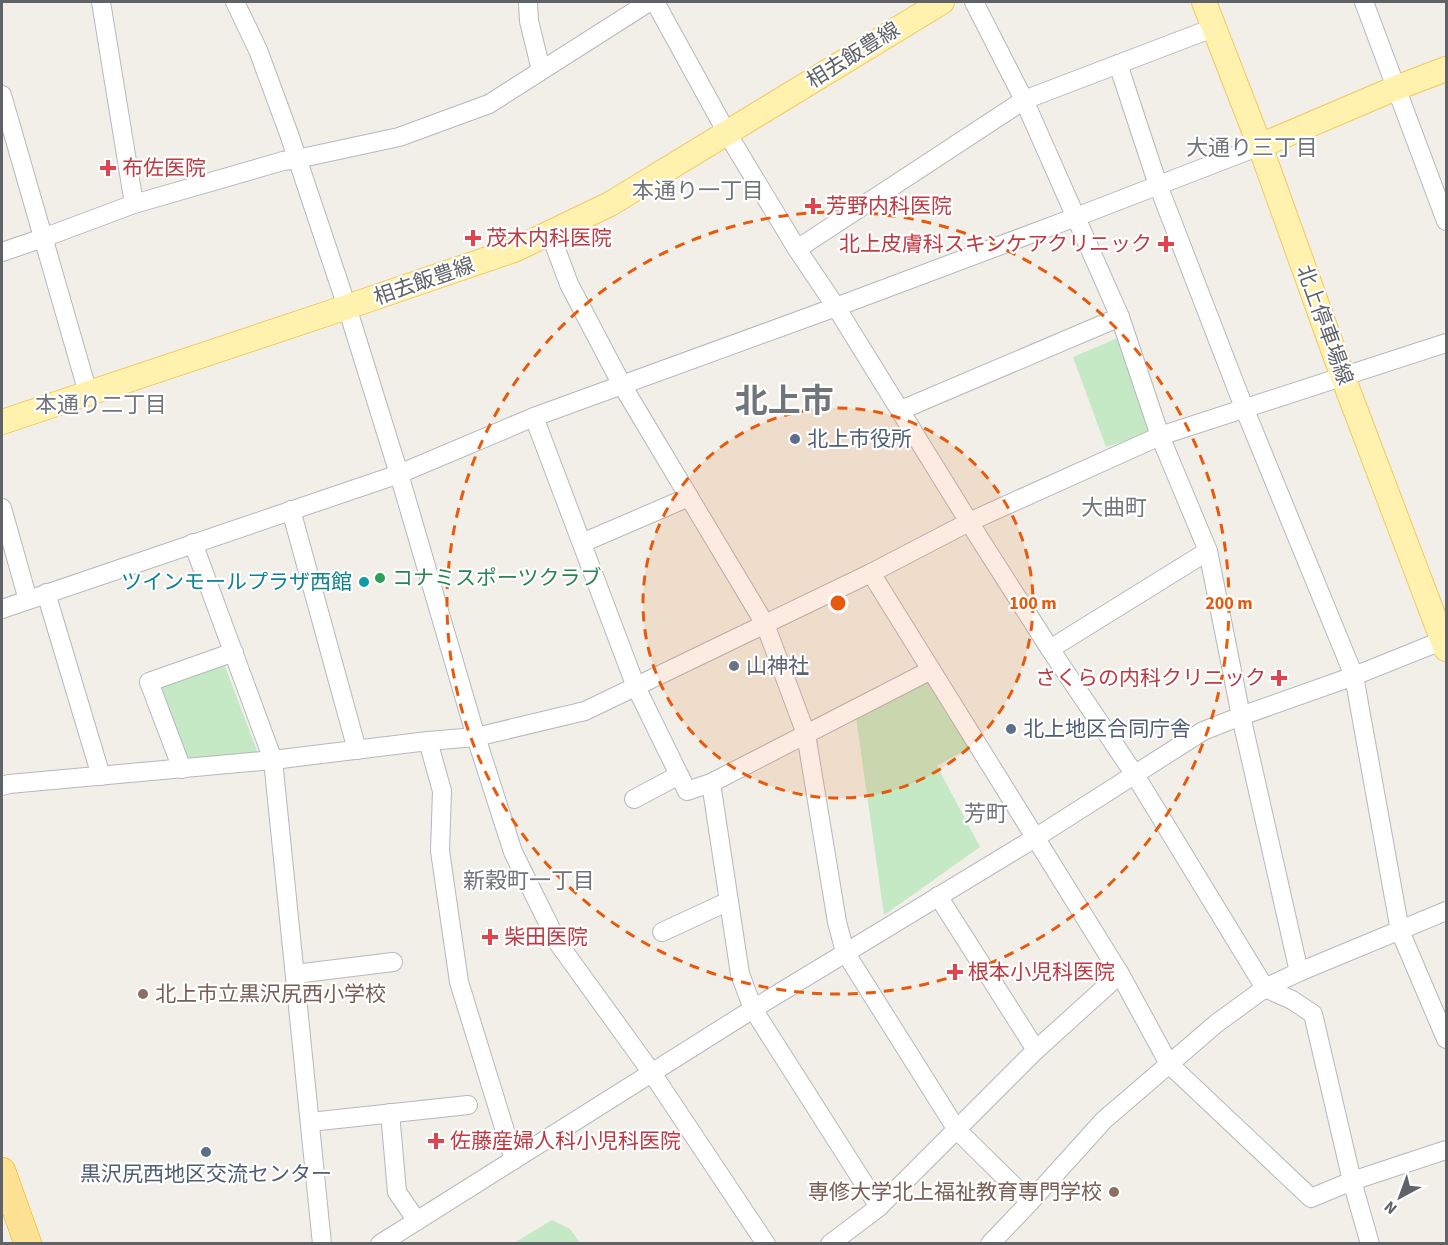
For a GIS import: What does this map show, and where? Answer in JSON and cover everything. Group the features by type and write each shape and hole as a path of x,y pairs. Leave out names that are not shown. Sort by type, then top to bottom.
{"highway":[{"path":"2,1171 28,1244"}],"main road":[{"name":"相去飯豊線","path":"2,422 514,250 610,204 942,2"},
{"name":"北上停車場線","path":"1204,2 1260,146 1343,377 1445,643"},
{"path":"1260,146 1446,69"}],"street":[{"path":"101,2 134,204"},
{"path":"235,2 258,50 290,134 347,307 399,474 476,737 513,852 558,943 651,1073 766,1244"},
{"path":"528,2 529,21 541,70"},
{"path":"2,252 134,204 283,161 399,137 489,104 649,2"},
{"path":"655,2 727,133 797,249 836,307 1050,649 1135,775 1265,988 1292,1000 1313,1014 1352,1181 1370,1244"},
{"path":"974,2 1024,100 1120,317 1160,436 1208,551 1240,716 1299,972"},
{"path":"1364,2 1446,221"},
{"path":"797,249 1024,100 1213,28"},
{"path":"1118,64 1158,185 1245,410 1354,676 1400,931 1446,1039"},
{"path":"2,95 88,393"},
{"path":"2,609 399,474 534,417 836,307 1260,146"},
{"path":"550,233 569,285 622,385 765,624 806,734 837,922 845,952 957,1130 1030,1202"},
{"path":"901,410 1120,317"},
{"path":"2,786 273,760 476,737 585,711 871,573 969,522 1160,436 1446,343"},
{"path":"534,417 636,687 687,791 711,783 931,670"},
{"path":"582,543 689,497"},
{"path":"2,508 28,600"},
{"path":"291,510 357,750"},
{"path":"194,543 273,760 322,1244"},
{"path":"1050,649 1208,551"},
{"path":"871,573 1120,974 1169,1064 1311,1198 1352,1181 1446,1150"},
{"path":"46,593 101,776"},
{"path":"380,1244 753,1009 1035,838 1203,731 1445,643"},
{"path":"182,769 149,682 234,652"},
{"path":"428,741 442,791 440,851 459,982 514,1160"},
{"path":"634,799 679,775"},
{"path":"711,783 740,974 753,1009 879,1208"},
{"path":"938,896 1036,1050"},
{"path":"662,932 729,901"},
{"path":"990,1244 1104,1120 1217,1023 1265,988 1446,911"},
{"path":"295,974 393,962"},
{"path":"830,1244 879,1208 1036,1050 1120,974"},
{"path":"310,1122 468,1105"},
{"path":"390,1113 397,1192 417,1221"}],"green space":[{"path":"1118,338 1153,432 1106,447 1073,357"},
{"path":"224,664 259,756 184,761 158,687"},
{"path":"928,681 969,748 937,766 980,847 884,915 856,717"},
{"path":"552,1220 570,1229 580,1243 514,1243"}],"place":[{"name":"布佐医院","path":"108,168"},
{"name":"芳野内科医院","path":"813,206"},
{"name":"茂木内科医院","path":"473,238"},
{"name":"北上皮膚科スキンケアクリニック","path":"1166,244"},
{"name":"北上市役所","path":"795,439"},
{"name":"コナミスポーツクラブ","path":"380,578"},
{"name":"ツインモールプラザ西館","path":"364,582"},
{"name":"山神社","path":"734,666"},
{"name":"さくらの内科クリニック","path":"1279,678"},
{"name":"北上地区合同庁舎","path":"1011,729"},
{"name":"柴田医院","path":"490,937"},
{"name":"根本小児科医院","path":"955,972"},
{"name":"北上市立黒沢尻西小学校","path":"143,994"},
{"name":"佐藤産婦人科小児科医院","path":"436,1141"},
{"name":"黒沢尻西地区交流センター","path":"206,1152"},
{"name":"専修大学北上福祉教育専門学校","path":"1114,1192"}],"district":[{"name":"大通り三丁目","path":"1252,147"},
{"name":"本通り一丁目","path":"698,190"},
{"name":"北上市","path":"784,400"},
{"name":"本通り二丁目","path":"101,404"},
{"name":"大曲町","path":"1114,507"},
{"name":"芳町","path":"986,813"},
{"name":"新穀町一丁目","path":"529,880"}]}
